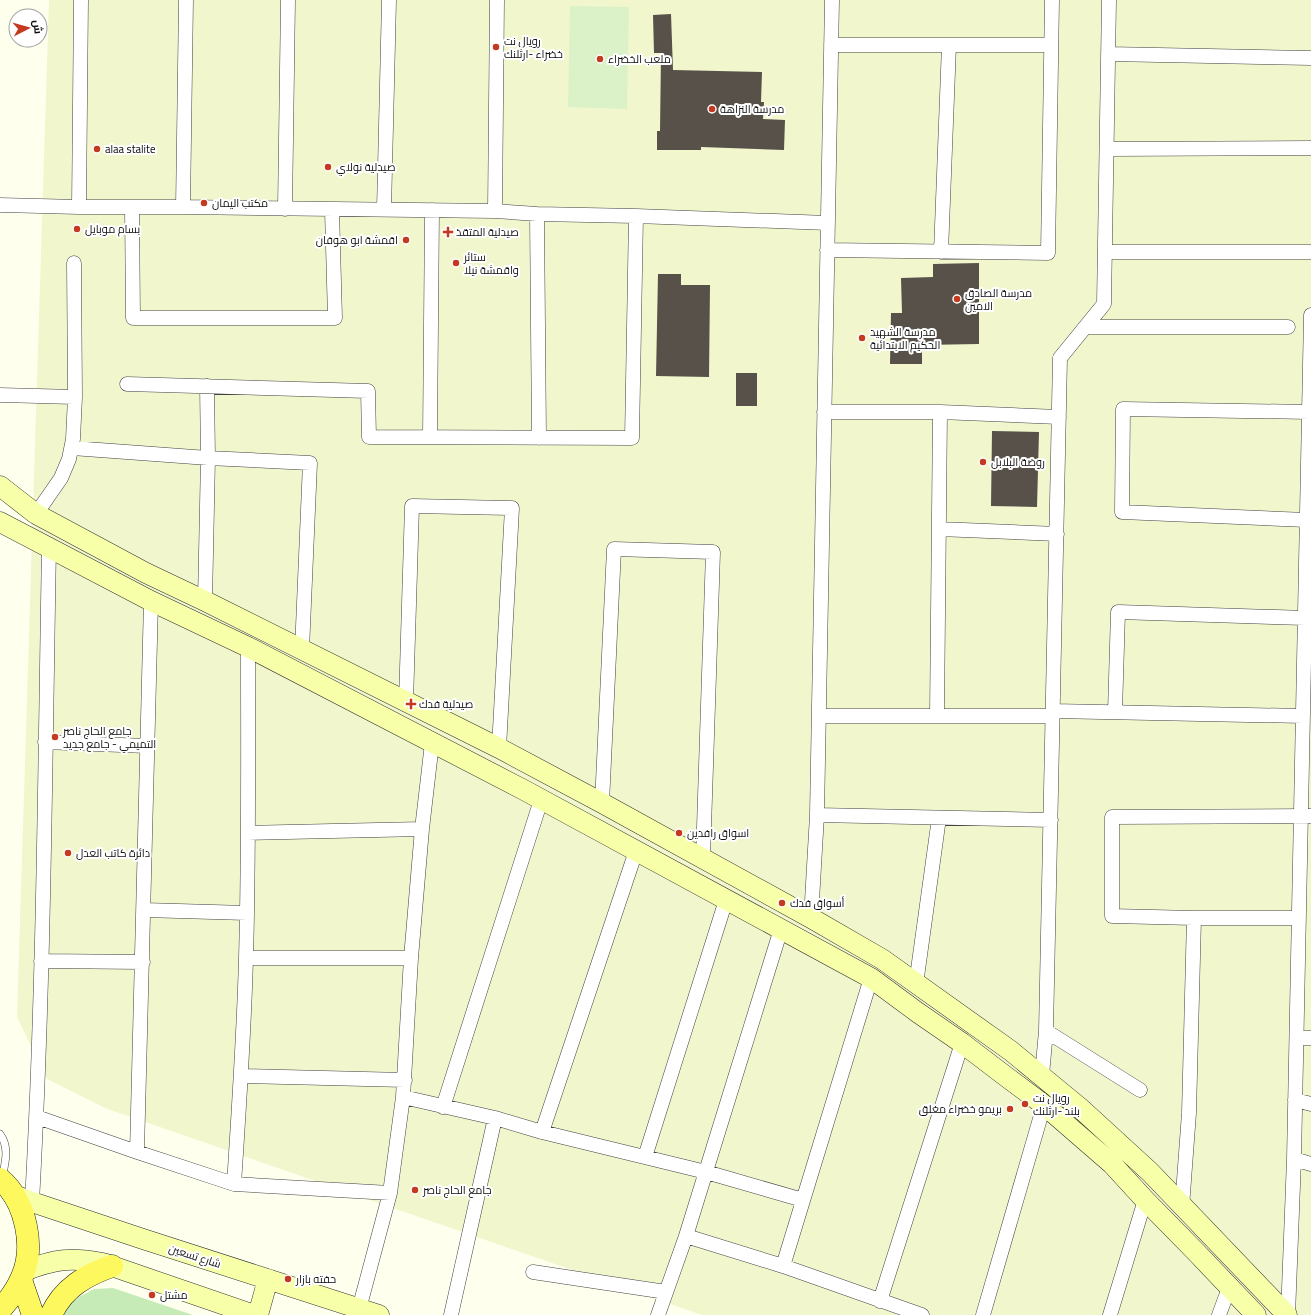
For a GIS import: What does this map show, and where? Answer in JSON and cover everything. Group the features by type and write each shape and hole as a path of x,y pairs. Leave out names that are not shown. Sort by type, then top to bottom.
{"main road":[{"path":"0,486 36,514 146,573 499,748 703,858 882,959 1012,1051 1079,1107 1150,1172 1182,1207 1288,1315"},
{"path":"0,522 151,601 248,647 524,790 726,900 842,960 871,978 962,1043 1044,1105 1112,1164 1256,1315"},
{"path":"54,550 71,532"},
{"path":"524,790 535,768"},
{"path":"0,1310 11,1297 23,1275 28,1255 25,1223 20,1208 5,1184"},
{"name":"شارع تسعين","path":"5,1184 32,1202 379,1315"},
{"path":"1197,1253 1211,1236"},
{"path":"23,1275 56,1260 84,1260 112,1266 254,1315"},
{"path":"51,1315 60,1299 83,1278 112,1266"},
{"path":"23,1275 33,1315"},
{"path":"258,1315 268,1279"}],"street":[{"path":"79,208 81,0"},
{"path":"183,207 186,0"},
{"path":"285,209 288,0"},
{"path":"384,210 389,0"},
{"path":"495,211 497,0"},
{"path":"811,918 817,815 832,0"},
{"path":"827,250 1048,253 1052,0"},
{"path":"1042,1075 1046,1031 1060,358 1104,304 1109,0"},
{"path":"831,45 1051,45"},
{"path":"941,252 949,45"},
{"path":"1108,54 1311,58"},
{"path":"1107,149 1311,148"},
{"path":"0,205 79,208 183,207 495,211 537,214 636,216 828,224"},
{"path":"132,207 133,318 335,318 332,210"},
{"path":"430,438 432,210"},
{"path":"537,214 539,438"},
{"path":"127,384 368,391 369,437 632,438 636,216"},
{"path":"1105,252 1311,252"},
{"path":"36,514 61,478 72,448 74,418 74,263"},
{"path":"1288,1315 1306,815 1307,520 1311,316"},
{"path":"1086,327 1288,327"},
{"path":"205,601 208,458 207,386"},
{"path":"0,395 74,397"},
{"path":"1307,520 1122,512 1123,409 1309,412"},
{"path":"824,412 940,412 1059,417"},
{"path":"937,716 940,412"},
{"path":"72,448 208,458 310,463 302,650"},
{"path":"406,702 412,506 512,508 499,748"},
{"path":"939,529 1056,534"},
{"path":"602,803 614,549 713,552 703,858"},
{"path":"32,1202 37,1117 45,742 54,550"},
{"path":"137,1152 151,601"},
{"path":"1114,712 1118,612 1307,609"},
{"path":"234,1184 242,1076 246,958 248,647"},
{"path":"819,716 937,716 1114,712 1306,711"},
{"path":"45,742 147,746"},
{"path":"359,1309 390,1193 403,1097 411,958 422,828 432,743"},
{"path":"443,1107 541,800"},
{"path":"817,815 1051,820"},
{"path":"1303,925 1194,918 1112,916 1112,817 1306,815"},
{"path":"916,984 939,818"},
{"path":"248,833 422,828"},
{"path":"542,1132 636,851"},
{"path":"645,1157 726,900"},
{"path":"144,910 247,913"},
{"path":"1182,1207 1189,1113 1194,918"},
{"path":"658,1315 686,1236 781,929"},
{"path":"246,958 411,958"},
{"path":"41,961 142,962"},
{"path":"783,1266 871,978"},
{"path":"1046,1031 1140,1090"},
{"path":"1297,1038 1311,1038"},
{"path":"880,1301 962,1043"},
{"path":"242,1076 405,1080"},
{"path":"403,1097 495,1118 542,1132 706,1172 803,1200"},
{"path":"1296,1100 1311,1104"},
{"path":"983,1315 1044,1105"},
{"path":"37,1117 234,1184 390,1193"},
{"path":"451,1315 495,1118"},
{"path":"1294,1159 1311,1164"},
{"path":"1110,1315 1145,1200"},
{"path":"686,1236 783,1266 922,1315"},
{"path":"533,1272 666,1292"},
{"path":"1219,1315 1229,1288"}],"lane":[{"path":"0,1134 5,1143 6,1149 5,1184"}],"green space":[{"path":"49,0 1311,0 1311,1315 702,1315 105,1108 47,1079 17,1017"},
{"path":"570,6 629,7 627,109 568,107"},
{"path":"113,1288 193,1315 63,1315 68,1305 79,1297 94,1289"}],"building":[{"name":"مدرسة النزاهة","path":"671,14 673,70 762,72 761,102 764,102 763,119 785,120 784,150 701,147 701,150 657,150 657,131 660,131 661,53 654,53 653,15"},
{"name":"مدرسة الصادق الامين","path":"979,263 979,344 922,345 922,364 890,364 891,313 902,313 901,278 933,277 933,264"},
{"path":"658,274 681,274 681,285 710,285 709,377 656,376"},
{"path":"736,373 757,373 757,406 736,406"},
{"path":"992,431 1039,432 1037,507 991,506"}],"place":[{"name":"رويال نت خضراء -ارثلنك","path":"496,47"},
{"name":"ملعب الخضراء","path":"600,59"},
{"name":"مدرسة النزاهة","path":"712,109"},
{"name":"alaa stalite","path":"97,149"},
{"name":"صيدلية نولاي","path":"328,167"},
{"name":"مكتب اليمان","path":"204,203"},
{"name":"بسام موبايل","path":"77,229"},
{"name":"صيدلية المتقذ","path":"448,232"},
{"name":"اقمشة ابو هوفان","path":"406,240"},
{"name":"ستائر واقمشة نيلا","path":"456,263"},
{"name":"مدرسة الصادق الامين","path":"957,299"},
{"name":"مدرسة الشهيد الحكيم الابتدائية","path":"862,338"},
{"name":"روضة البلابل","path":"983,462"},
{"name":"صيدلية فدك","path":"411,704"},
{"name":"جامع الحاج ناصر التميمي - جامع جديد","path":"55,737"},
{"name":"اسواق رافدين","path":"679,833"},
{"name":"دائرة كاتب العدل","path":"68,853"},
{"name":"أسواق فدك","path":"782,903"},
{"name":"رويال نت بلند -ارثلنك","path":"1025,1104"},
{"name":"بريمو خضراء مغلق","path":"1010,1109"},
{"name":"جامع الحاج ناصر","path":"415,1190"},
{"name":"حفته بازار","path":"288,1279"},
{"name":"مشتل","path":"152,1295"}]}
